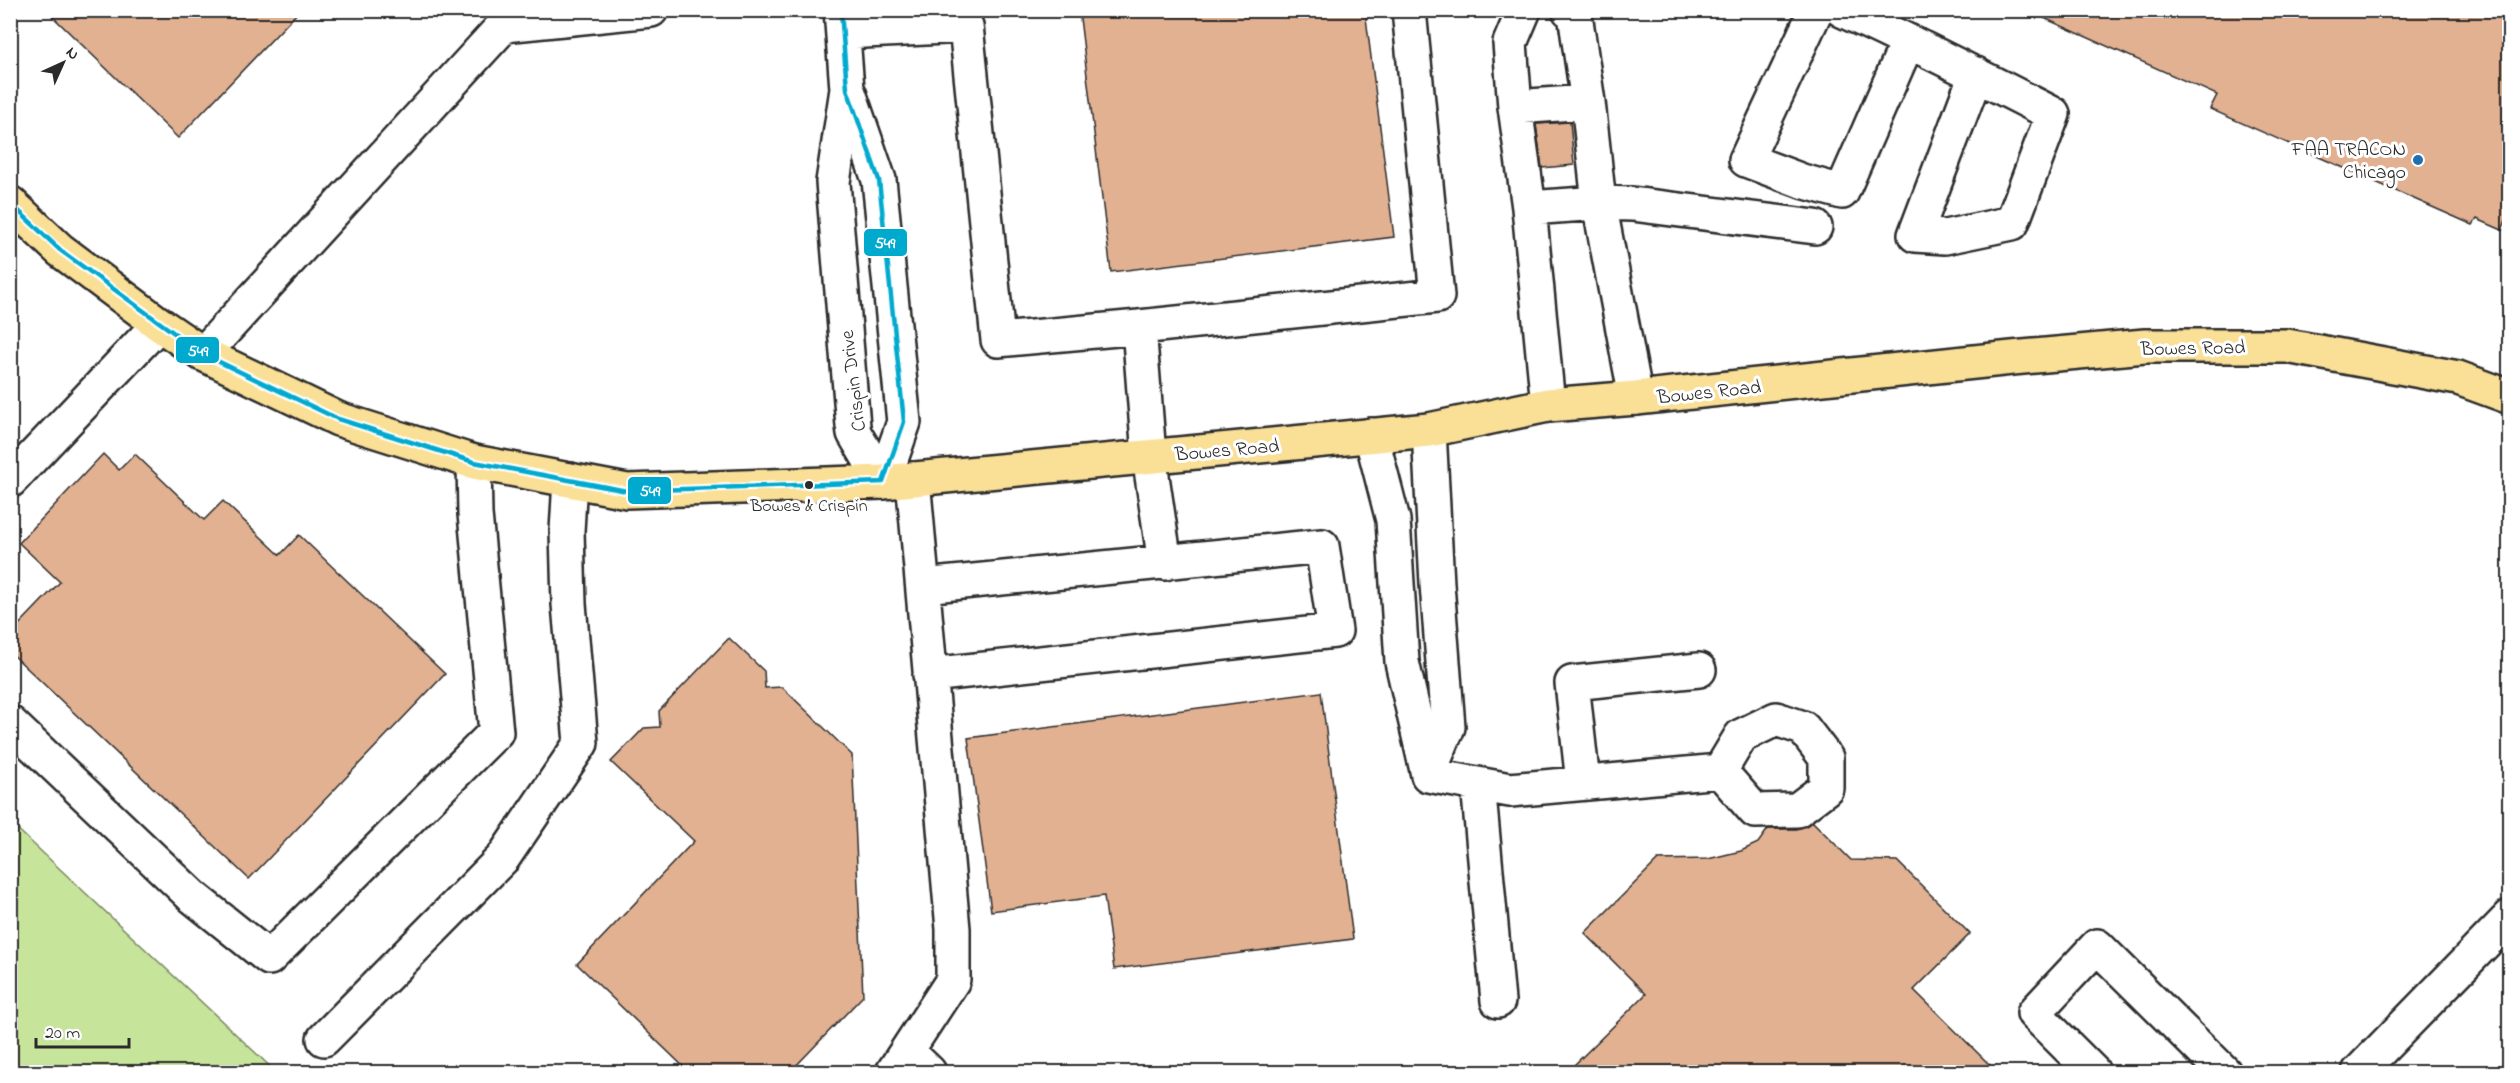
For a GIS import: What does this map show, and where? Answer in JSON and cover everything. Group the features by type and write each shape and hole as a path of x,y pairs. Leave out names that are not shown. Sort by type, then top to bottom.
{"main road":[{"name":"Bowes Road","path":"10,203 60,250 203,354 338,419 474,462 627,491 898,480 1429,430 1548,405 2145,346 2287,346 2458,378 2510,397"}],"lane":[{"path":"203,354 504,25 651,10"},
{"path":"843,21 966,26 998,340 1437,296 1409,10"},
{"path":"1524,10 1510,43 1548,405"},
{"path":"1569,10 1575,14 1588,102 1599,203 1636,398"},
{"path":"1816,10 1746,160 1802,181 1842,192 1908,41"},
{"path":"1842,10 1976,74 2053,114 2012,224 1945,237 1915,235 1976,74"},
{"name":"Crispin Drive","path":"843,21 847,89 833,182 853,426 854,433 898,480"},
{"name":"Crispin Drive","path":"847,89 879,180 904,422 898,480"},
{"path":"1515,107 1588,102"},
{"path":"1529,208 1599,203 1632,204 1815,227"},
{"path":"10,481 159,324"},
{"path":"1139,327 1149,456 1165,563"},
{"path":"1428,775 1448,727 1437,584 1429,430"},
{"path":"1371,435 1393,520 1402,662 1428,775"},
{"path":"10,723 193,897 269,958 496,732 475,514 474,462"},
{"path":"324,1039 503,858 581,743 569,604 567,531 570,480"},
{"path":"898,480 923,586 952,929 953,980 910,1066"},
{"path":"923,586 1322,546 1335,631 930,675"},
{"path":"1583,783 1572,682 1699,670"},
{"path":"1428,775 1510,790 1720,771"},
{"path":"1478,784 1498,1001"},
{"path":"2359,1072 2510,917"},
{"path":"2093,1072 2034,1013 2097,946 2224,1072"}],"green space":[{"path":"11,823 276,1072 11,1072"}],"building":[{"path":"46,10 300,10 178,138"},
{"path":"1079,10 1365,10 1394,237 1111,272"},
{"name":"FAA TRACON Chicago","path":"2026,10 2510,10 2510,211 2502,230 2477,219 2473,225 2210,109 2217,95"},
{"path":"1570,122 1574,165 1542,168 1536,124"},
{"path":"103,454 119,470 135,454 204,520 223,501 280,555 299,535 445,674 249,879 10,652 10,634 60,582 19,543"},
{"path":"729,638 764,671 765,688 782,687 852,755 863,996 790,1072 689,1072 577,964 694,841 611,762 644,728 660,727 659,711"},
{"path":"1321,692 1353,939 1114,969 1104,896 991,911 968,738"},
{"path":"1813,822 1851,860 1897,861 1970,934 1914,990 1997,1072 1567,1072 1646,994 1585,933 1658,860 1708,859 1741,851 1758,843 1768,829 1797,829"}],"transit line":[{"name":"549","path":"10,203 60,250 203,354 338,419 474,462 627,491 883,482 904,422 879,180 847,89 841,10"}],"place":[{"name":"FAA TRACON Chicago","path":"2418,160"},
{"name":"Bowes & Crispin","path":"809,485"}]}
